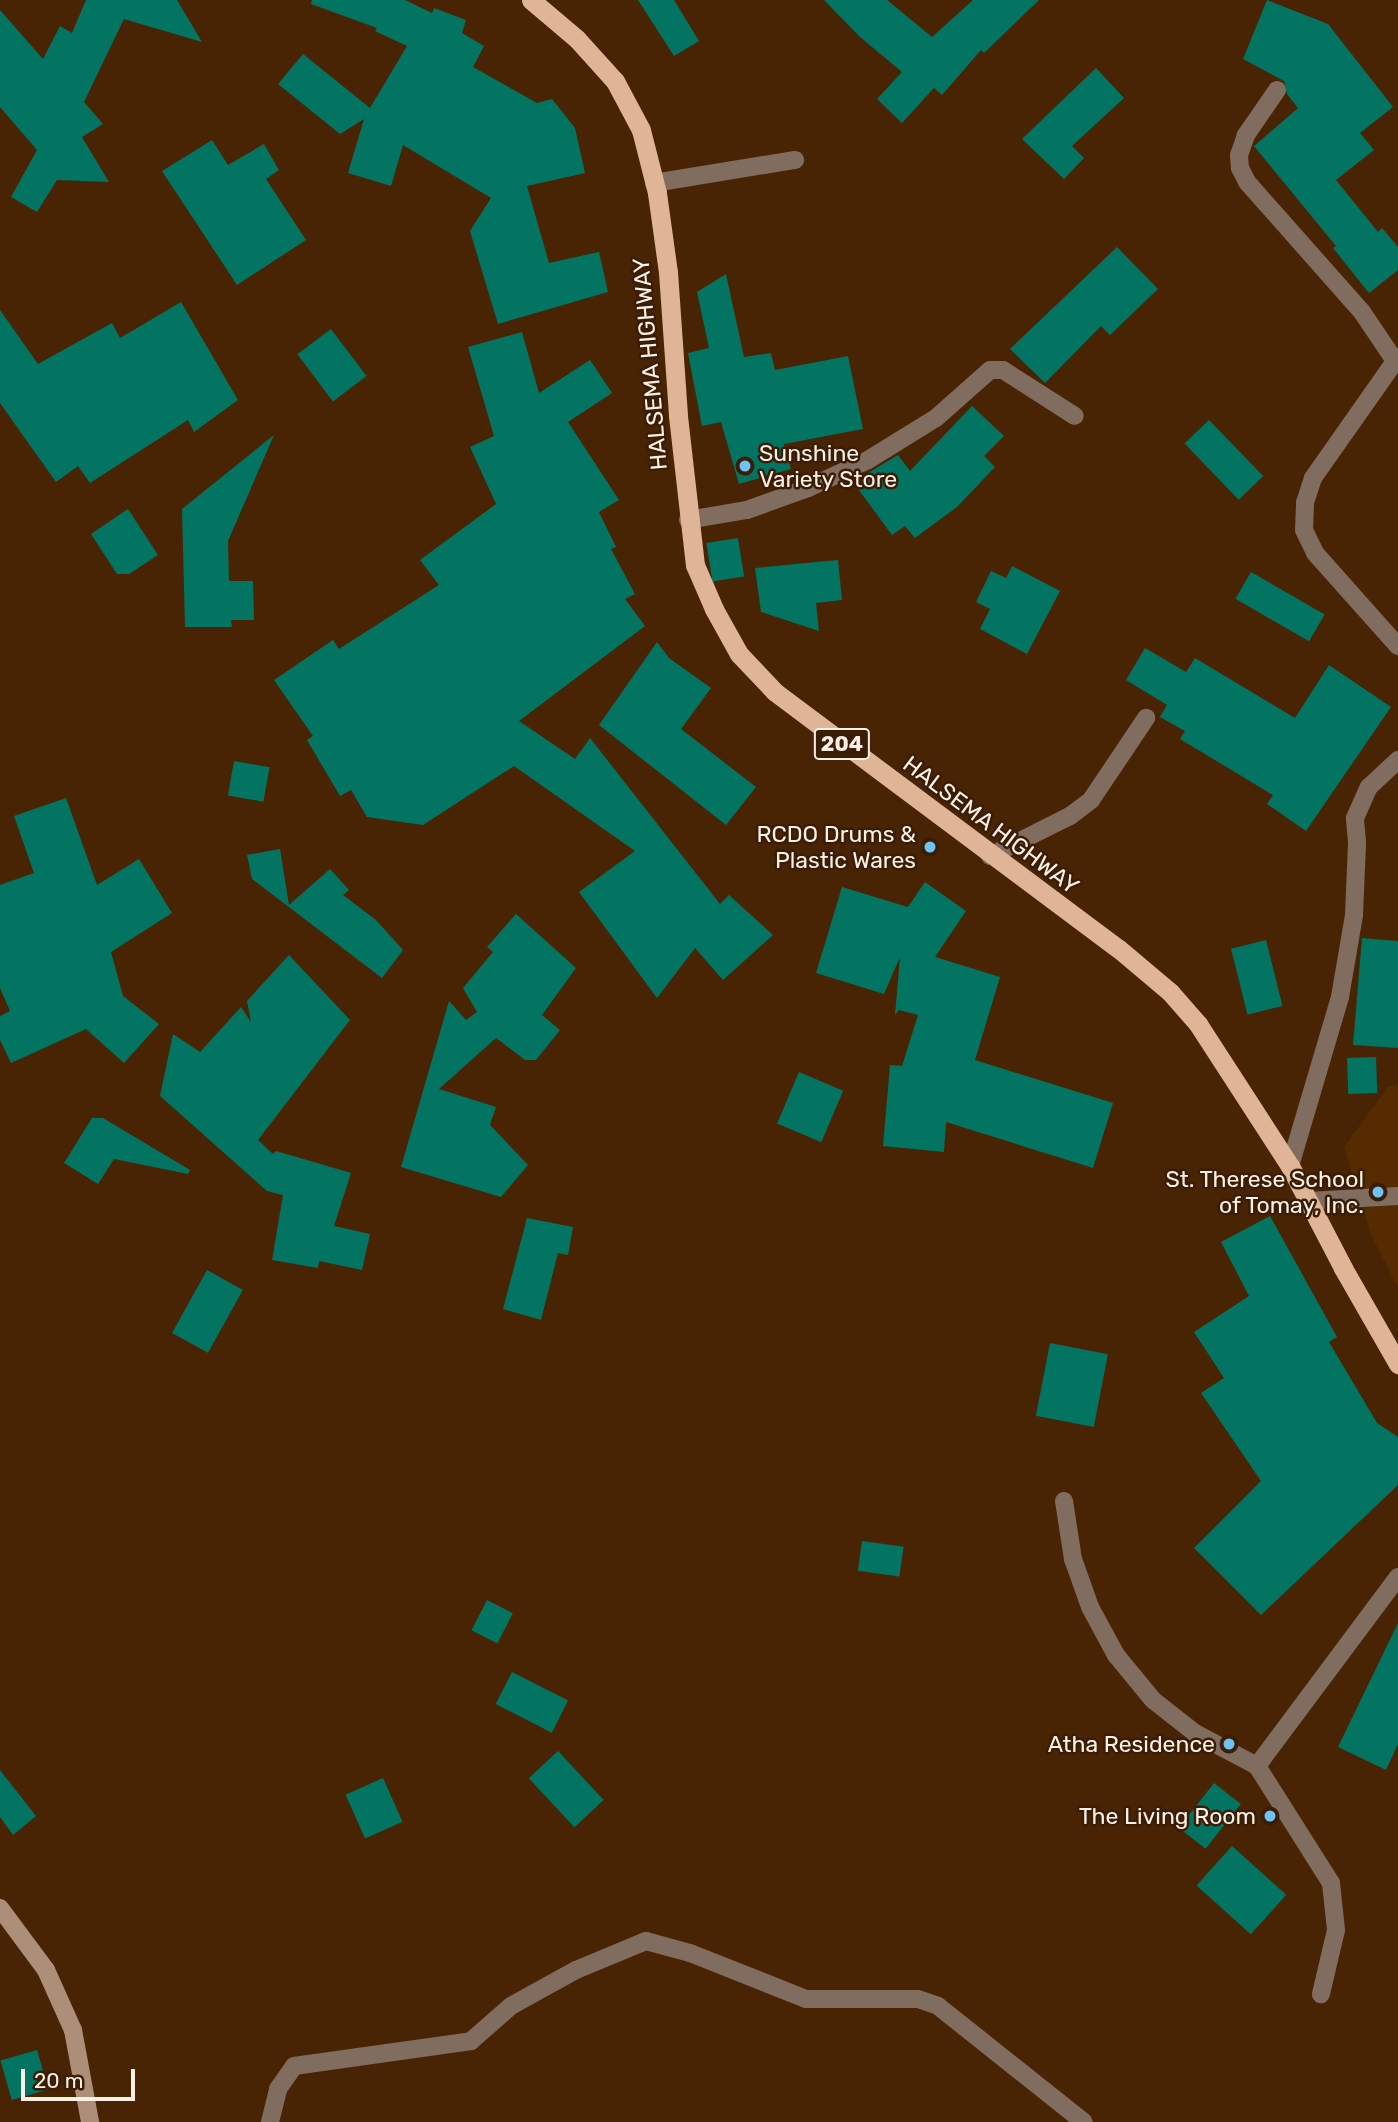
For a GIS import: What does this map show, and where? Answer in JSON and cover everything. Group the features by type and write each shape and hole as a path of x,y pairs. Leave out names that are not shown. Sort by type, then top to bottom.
{"highway":[{"name":"HALSEMA HIGHWAY","path":"531,0 577,39 615,81 641,130 654,183 668,272 688,520 695,565 738,654 775,692 990,856 1119,949 1170,992 1198,1024 1290,1166 1398,1364"}],"main road":[{"path":"0,1908 46,1969 73,2030 90,2122"}],"street":[{"path":"1277,90 1246,135 1240,155 1241,168 1247,182 1362,312 1397,360 1313,478 1305,503 1304,530 1315,553 1398,646"},
{"path":"654,183 795,160"},
{"path":"688,520 747,510 808,488 868,460 936,418 990,370 1003,370 1075,416"},
{"path":"990,856 1070,816 1091,800 1146,719"},
{"path":"1290,1166 1340,997 1354,915 1357,842 1354,818 1369,788 1398,760"},
{"path":"1309,1201 1398,1196"},
{"path":"1064,1502 1073,1559 1090,1607 1116,1656 1153,1700 1184,1725 1257,1766 1331,1883 1336,1930 1321,1994"},
{"path":"1257,1766 1398,1577"},
{"path":"270,2122 278,2089 294,2066 471,2041 511,2006 576,1970 646,1941 690,1953 806,1999 918,1998 938,2006 1084,2122"}],"shaded area":[{"name":"St. Therese School of Tomay, Inc.","path":"1398,1085 1398,1287 1372,1237 1344,1147 1388,1087"}],"building":[{"path":"86,0 177,0 202,42 124,19 84,102 103,124 82,137 109,182 57,180 37,212 11,197 37,150 0,107 0,10 43,59 60,26 72,33"},
{"path":"312,0 405,0 432,13 434,8 466,20 462,33 484,46 473,67 537,103 552,99 575,128 585,173 527,186 549,263 599,252 608,292 498,324 470,231 491,198 403,145 391,186 348,173 364,119 340,134 278,84 303,54 370,108 407,46 375,31 377,28 311,4"},
{"path":"638,0 674,0 699,41 674,56"},
{"path":"824,0 887,0 932,37 973,0 1039,0 984,53 981,50 942,95 934,88 902,123 877,99 902,72 860,37"},
{"path":"1267,0 1328,24 1393,107 1360,133 1374,150 1336,180 1378,232 1382,228 1398,247 1398,270 1369,293 1333,248 1336,246 1254,146 1298,108 1287,94 1284,81 1243,59"},
{"path":"1096,68 1124,98 1072,146 1084,158 1064,179 1022,139"},
{"path":"212,140 228,165 264,144 279,170 266,179 306,240 237,285 162,171"},
{"path":"1117,247 1158,289 1110,335 1101,326 1045,383 1010,349"},
{"path":"726,274 744,357 771,353 775,370 848,356 863,429 784,444 791,469 739,484 721,422 702,426 688,353 709,348 697,292"},
{"path":"181,302 238,400 194,432 188,420 90,483 78,466 56,482 0,403 0,310 38,364 112,323 120,338"},
{"path":"331,329 367,376 333,401 297,354"},
{"path":"522,332 539,393 590,360 612,393 568,422 619,500 599,512 616,547 611,549 635,594 625,599 645,626 519,721 575,759 590,738 720,904 729,895 773,935 723,980 695,948 657,998 579,892 635,851 514,766 423,825 367,817 351,790 340,796 307,740 313,736 274,680 333,640 339,649 439,585 420,560 496,504 470,447 494,436 468,347"},
{"path":"972,406 1004,436 984,456 995,467 957,507 915,538 905,526 892,535 853,482 898,455 910,471"},
{"path":"1209,420 1263,476 1239,500 1185,444"},
{"path":"274,435 228,541 229,581 253,581 254,620 231,620 232,627 185,627 182,509"},
{"path":"128,509 158,555 129,574 117,574 91,534"},
{"path":"738,538 744,577 712,582 706,543"},
{"path":"838,560 842,600 816,603 819,631 761,612 755,568"},
{"path":"1012,566 1060,591 1027,654 980,629 990,609 976,602 991,571 1006,578"},
{"path":"1251,572 1325,614 1309,641 1236,599"},
{"path":"657,642 669,658 711,688 681,729 756,787 726,825 599,725"},
{"path":"1145,648 1186,672 1195,658 1295,718 1329,665 1391,707 1306,831 1267,804 1273,795 1180,739 1185,731 1160,717 1167,705 1126,680"},
{"path":"234,761 269,767 263,802 228,795"},
{"path":"66,798 97,885 139,859 172,913 111,952 123,996 159,1024 124,1063 86,1029 11,1063 0,1040 0,1016 10,1011 0,988 0,885 34,873 14,816"},
{"path":"280,849 289,905 330,869 349,890 343,895 376,920 403,950 382,978 252,879 247,855"},
{"path":"925,882 966,911 935,957 1000,977 975,1060 1113,1103 1093,1168 946,1122 944,1152 883,1146 890,1065 902,1066 918,1015 899,1010 895,1015 900,957 884,994 816,973 842,887 908,907"},
{"path":"516,914 576,968 542,1015 560,1030 536,1060 525,1060 496,1038 439,1089 496,1107 490,1125 528,1165 501,1197 401,1167 449,1001 466,1020 477,1012 463,988 493,952 487,947"},
{"path":"1362,938 1398,941 1398,1048 1353,1045"},
{"path":"1266,940 1282,1006 1248,1015 1231,949"},
{"path":"289,955 350,1020 258,1140 273,1154 276,1151 351,1173 334,1226 370,1234 362,1270 319,1261 318,1268 272,1260 283,1195 267,1191 160,1096 173,1034 200,1052 241,1007 251,1022 247,1001"},
{"path":"1376,1057 1377,1093 1348,1094 1347,1058"},
{"path":"799,1072 843,1091 821,1142 777,1124"},
{"path":"92,1118 103,1118 190,1170 188,1174 114,1159 98,1184 64,1163"},
{"path":"1270,1216 1337,1337 1329,1342 1377,1423 1398,1437 1398,1485 1261,1615 1194,1548 1261,1481 1201,1393 1224,1378 1194,1332 1249,1296 1221,1242"},
{"path":"527,1218 573,1227 568,1255 558,1253 541,1320 503,1309"},
{"path":"207,1270 243,1290 208,1353 172,1333"},
{"path":"1050,1343 1108,1354 1094,1427 1036,1416"},
{"path":"862,1541 904,1547 899,1577 858,1571"},
{"path":"487,1600 513,1613 497,1643 472,1630"},
{"path":"1398,1623 1398,1744 1386,1770 1338,1747"},
{"path":"512,1672 568,1701 552,1733 496,1704"},
{"path":"558,1751 604,1800 574,1827 529,1778"},
{"path":"0,1770 36,1816 13,1835 0,1817"},
{"path":"383,1778 403,1822 365,1839 346,1795"},
{"path":"1214,1783 1241,1804 1206,1849 1179,1828"},
{"path":"1232,1846 1286,1895 1251,1934 1197,1885"},
{"path":"37,2050 48,2089 12,2100 0,2060"}],"place":[{"name":"Sunshine Variety Store","path":"745,466"},
{"name":"RCDO Drums & Plastic Wares","path":"930,847"},
{"name":"St. Therese School of Tomay, Inc.","path":"1378,1192"},
{"name":"Atha Residence","path":"1229,1744"},
{"name":"The Living Room","path":"1270,1816"}]}
